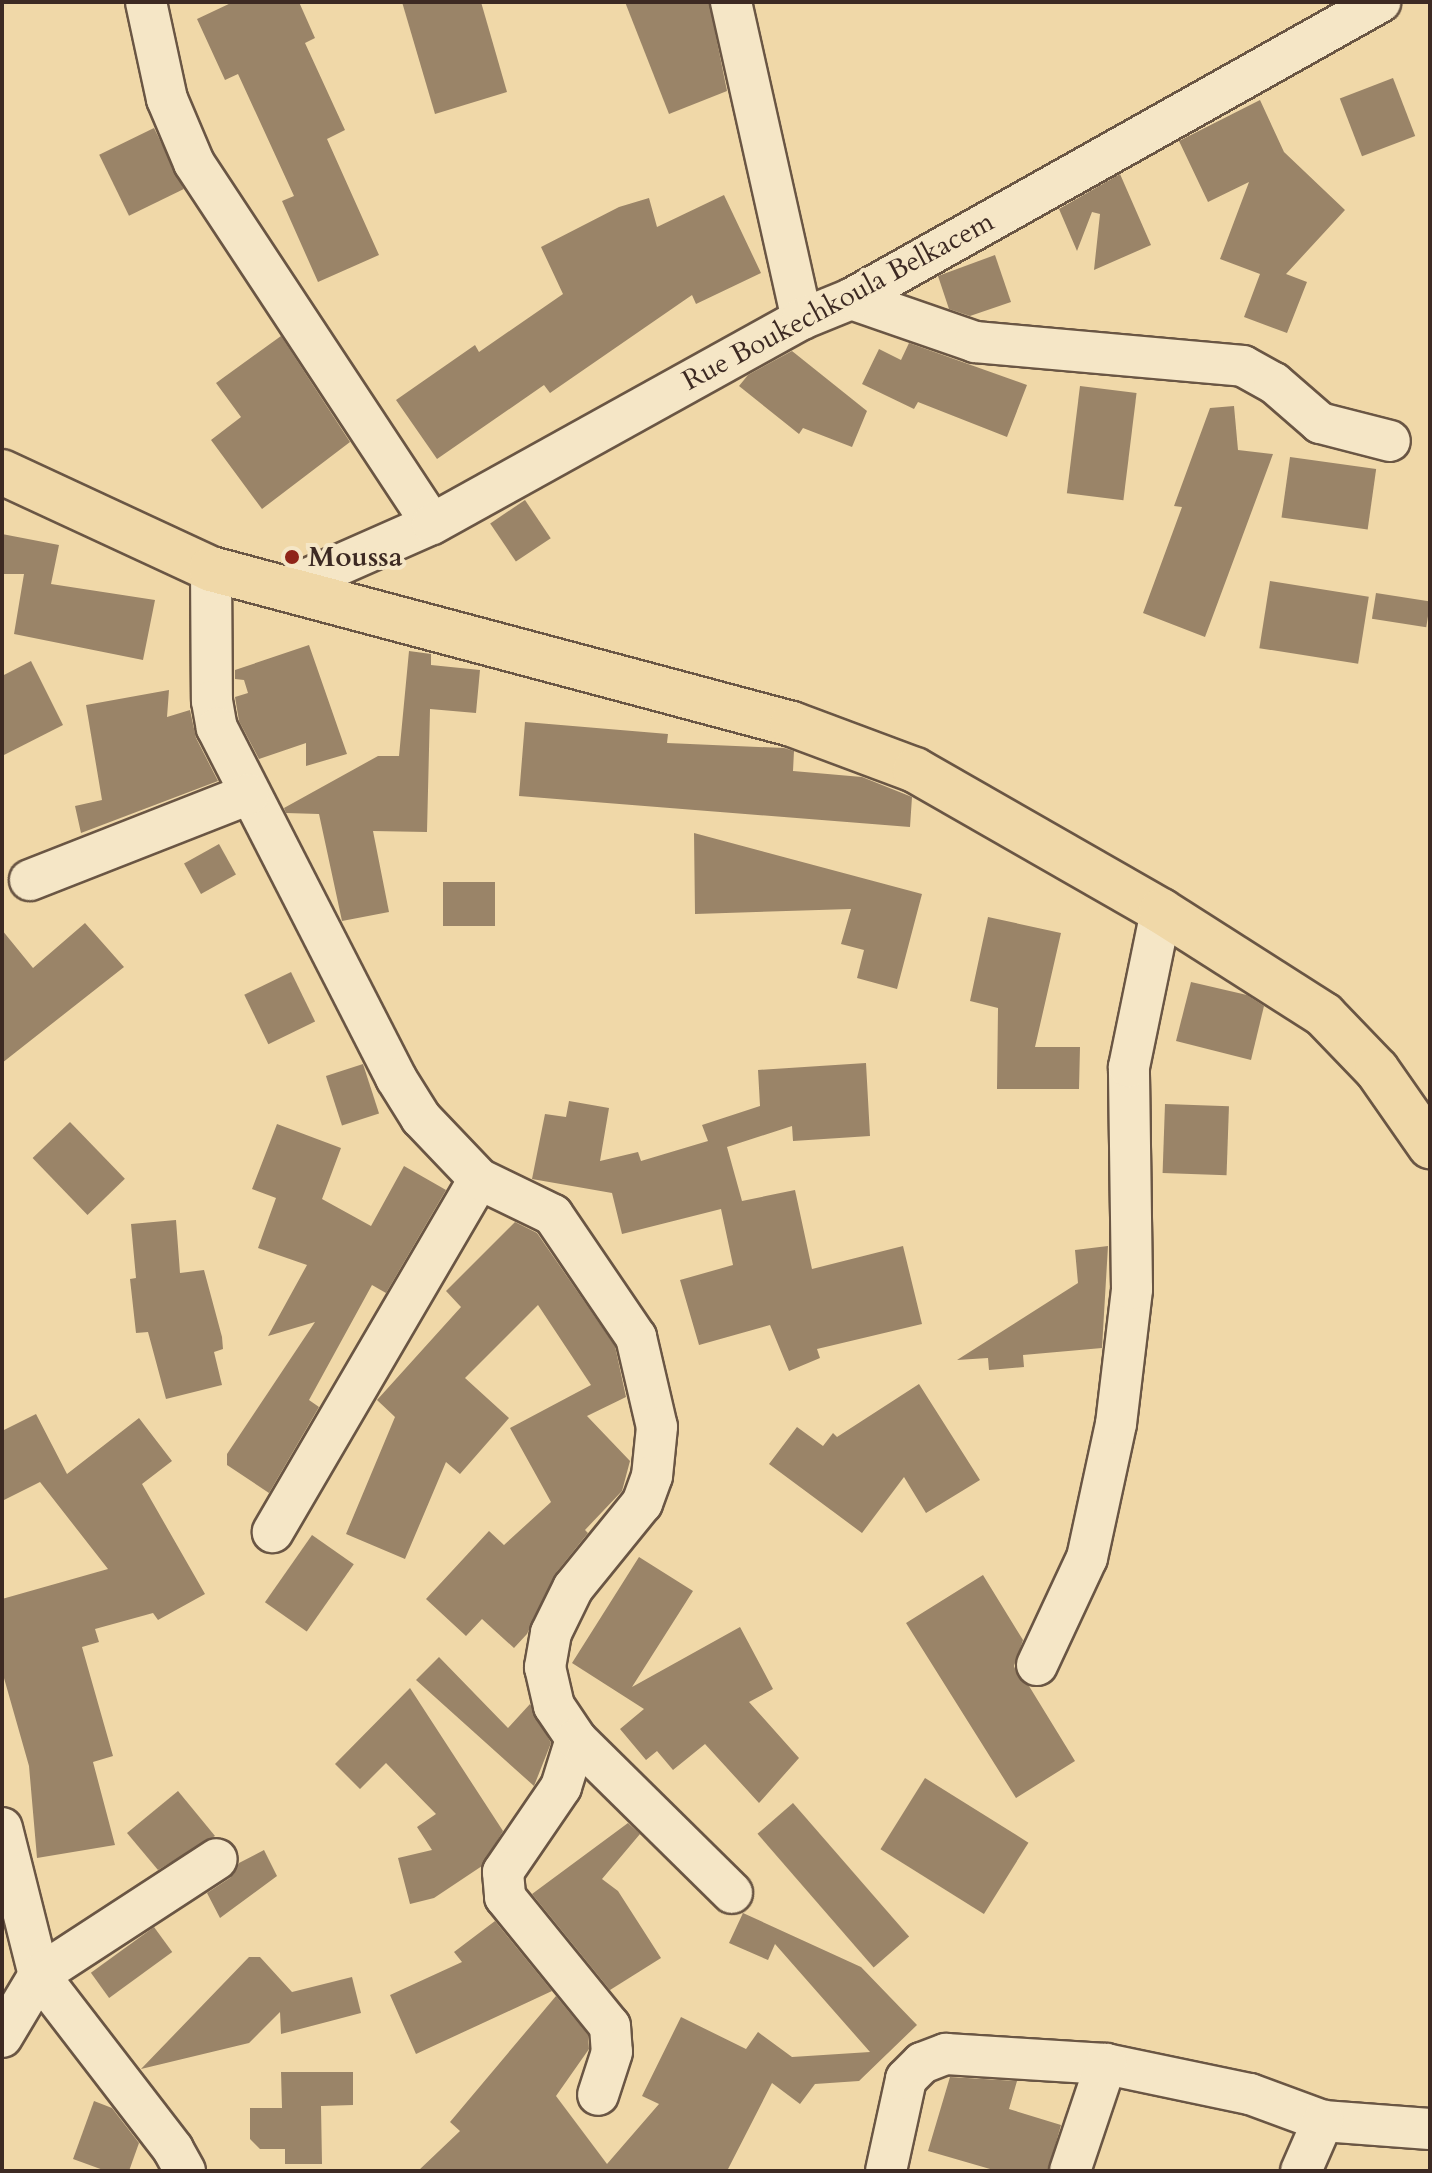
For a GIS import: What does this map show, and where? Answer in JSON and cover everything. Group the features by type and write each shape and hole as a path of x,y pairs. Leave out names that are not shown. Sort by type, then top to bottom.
{"main road":[{"path":"2,472 211,569 289,587 792,724 915,770 1161,911 1324,1015 1377,1070 1430,1146"}],"street":[{"path":"146,2 167,99 194,163 432,524"},
{"path":"731,2 802,319"},
{"name":"Rue Boukechkoula Belkacem","path":"289,587 432,524 802,319 851,299 1380,2"},
{"path":"851,299 975,342 1243,366 1274,383 1320,423 1390,441"},
{"path":"211,569 212,701 217,728 396,1078 421,1118 479,1179 553,1215 636,1337 657,1427 652,1476 642,1503 573,1588 551,1633 548,1680 554,1706 576,1739 732,1893"},
{"path":"30,880 249,794"},
{"path":"1037,1665 1087,1558 1116,1424 1132,1289 1129,1067 1161,911"},
{"path":"273,1532 479,1179"},
{"path":"576,1739 561,1787 503,1872 505,1897 610,2026 612,2052 598,2095"},
{"path":"2,1828 39,1975 173,2149 185,2171"},
{"path":"2,2037 39,1975 217,1859"},
{"path":"886,2171 906,2079 922,2063 946,2054 1106,2064 1250,2094 1323,2121 1430,2129"},
{"path":"1070,2171 1106,2064"},
{"path":"1301,2171 1323,2121"}],"building":[{"path":"233,2 299,2 315,38 305,43 345,130 327,139 379,255 318,282 282,201 294,196 238,74 225,80 197,19"},
{"path":"402,2 481,2 507,92 435,114"},
{"path":"625,2 709,2 727,91 669,114"},
{"path":"1393,78 1415,136 1362,156 1340,98"},
{"path":"1260,100 1284,152 1345,210 1286,274 1307,282 1287,333 1244,317 1260,274 1220,259 1249,182 1208,202 1179,141"},
{"path":"154,128 184,189 129,216 99,155"},
{"path":"1120,174 1151,245 1094,270 1100,214 1092,212 1077,251 1059,209"},
{"path":"724,195 761,273 696,304 692,295 550,393 544,385 437,459 396,400 475,345 479,352 563,294 541,247 619,207 649,198 657,227"},
{"path":"995,255 1011,302 970,316 949,309 938,276"},
{"path":"281,336 350,442 262,509 211,440 241,417 216,383"},
{"path":"909,343 1027,385 1007,437 918,402 914,409 862,384 879,349 901,360"},
{"path":"792,351 867,411 852,447 803,428 799,434 739,386 748,375"},
{"path":"1080,386 1137,393 1123,500 1067,493"},
{"path":"1234,406 1238,450 1273,454 1205,637 1143,613 1182,507 1174,506 1210,408"},
{"path":"1290,457 1376,469 1368,530 1282,517"},
{"path":"525,500 551,538 516,562 490,523"},
{"path":"2,534 59,545 51,584 155,600 143,660 14,634 24,574 2,574"},
{"path":"1270,581 1369,597 1358,664 1259,648"},
{"path":"1376,593 1430,602 1426,627 1372,619"},
{"path":"309,645 347,754 306,766 306,743 259,759 239,721 235,697 248,693 244,680 235,679 235,670"},
{"path":"409,651 431,654 431,665 480,670 476,713 430,709 427,832 373,831 389,912 342,921 319,814 286,813 284,808 378,756 399,756"},
{"path":"31,661 63,725 2,756 2,676"},
{"path":"169,690 167,717 190,710 196,738 218,781 81,833 75,806 102,800 86,705"},
{"path":"525,722 668,734 667,743 784,748 794,751 793,771 862,777 912,797 910,827 519,796"},
{"path":"694,833 922,894 897,989 857,978 864,950 841,944 851,909 695,914"},
{"path":"219,844 236,875 201,894 184,863"},
{"path":"443,882 495,882 495,926 443,926"},
{"path":"988,917 1061,933 1035,1047 1080,1047 1079,1089 997,1089 998,1008 970,1001"},
{"path":"85,923 124,967 2,1063 2,930 33,968"},
{"path":"291,972 315,1021 268,1044 244,995"},
{"path":"1191,982 1247,995 1264,1006 1251,1060 1176,1041"},
{"path":"866,1063 870,1136 793,1141 792,1126 727,1147 742,1201 795,1190 812,1269 903,1246 922,1324 817,1349 820,1358 789,1371 770,1325 699,1345 680,1280 733,1265 721,1209 622,1234 612,1193 532,1179 545,1114 566,1117 569,1101 609,1108 600,1161 638,1152 641,1161 708,1141 702,1125 760,1106 758,1070"},
{"path":"363,1064 379,1113 342,1126 326,1076"},
{"path":"1165,1104 1229,1106 1227,1175 1163,1173"},
{"path":"70,1122 125,1179 87,1215 33,1158"},
{"path":"277,1124 341,1148 322,1199 371,1226 404,1166 446,1190 386,1293 372,1285 309,1400 319,1407 269,1493 227,1465 227,1454 315,1322 268,1336 307,1265 258,1248 276,1198 252,1189"},
{"path":"176,1220 180,1273 204,1270 222,1337 223,1349 214,1352 222,1385 166,1399 148,1332 136,1333 130,1279 136,1278 131,1224"},
{"path":"515,1222 537,1233 615,1346 626,1397 587,1416 630,1461 622,1491 585,1530 588,1533 555,1574 527,1634 514,1648 482,1619 466,1636 426,1599 489,1531 504,1545 551,1502 510,1428 591,1385 538,1305 465,1378 509,1418 460,1474 446,1462 405,1559 346,1534 395,1417 377,1400 461,1307 446,1291"},
{"path":"1108,1246 1102,1348 1023,1355 1024,1367 989,1370 988,1358 957,1360 1078,1283 1075,1250"},
{"path":"919,1384 980,1480 926,1513 904,1477 862,1533 769,1464 797,1427 823,1446 833,1433 837,1437"},
{"path":"36,1414 67,1474 139,1418 172,1461 142,1484 205,1594 158,1620 153,1613 95,1629 99,1642 82,1647 113,1756 93,1762 115,1845 37,1858 29,1766 2,1671 2,1599 108,1569 40,1482 2,1501 2,1431"},
{"path":"312,1535 354,1564 307,1631 265,1602"},
{"path":"639,1557 693,1591 632,1687 740,1627 773,1689 749,1702 799,1758 759,1803 705,1744 673,1770 657,1751 646,1760 620,1729 644,1709 572,1663"},
{"path":"983,1575 1023,1640 1014,1666 1018,1677 1029,1686 1075,1761 1016,1798 906,1623"},
{"path":"439,1657 508,1728 530,1704 551,1743 534,1786 416,1680"},
{"path":"410,1688 503,1831 482,1866 434,1898 410,1904 398,1858 432,1850 417,1827 436,1814 386,1763 360,1789 335,1764"},
{"path":"925,1778 1028,1843 984,1914 880,1849"},
{"path":"178,1791 215,1836 158,1870 127,1833"},
{"path":"793,1803 909,1937 874,1967 758,1834"},
{"path":"628,1823 640,1834 602,1879 618,1891 661,1958 610,1990 532,1894"},
{"path":"264,1850 277,1876 220,1918 207,1893 230,1878 239,1863"},
{"path":"743,1913 861,1967 917,2025 859,2081 815,2084 800,2104 772,2083 727,2171 418,2171 460,2131 450,2122 556,1996 588,2035 589,2049 556,2096 607,2164 659,2104 642,2096 681,2017 746,2049 758,2032 792,2057 870,2052 775,1944 768,1960 729,1943"},
{"path":"495,1921 552,1991 416,2054 390,1995 462,1962 454,1952"},
{"path":"154,1927 172,1952 109,1998 91,1973"},
{"path":"249,1957 260,1957 292,1992 352,1977 361,2013 281,2034 280,2012 249,2043 141,2069"},
{"path":"281,2072 353,2072 353,2105 321,2106 322,2164 285,2164 285,2149 260,2149 250,2139 250,2108 282,2108"},
{"path":"950,2077 1017,2081 1009,2109 1061,2125 1048,2171 997,2171 928,2151"},
{"path":"94,2101 112,2108 139,2143 129,2171 106,2171 73,2159"}],"place":[{"name":"Moussa","path":"292,557"}]}
